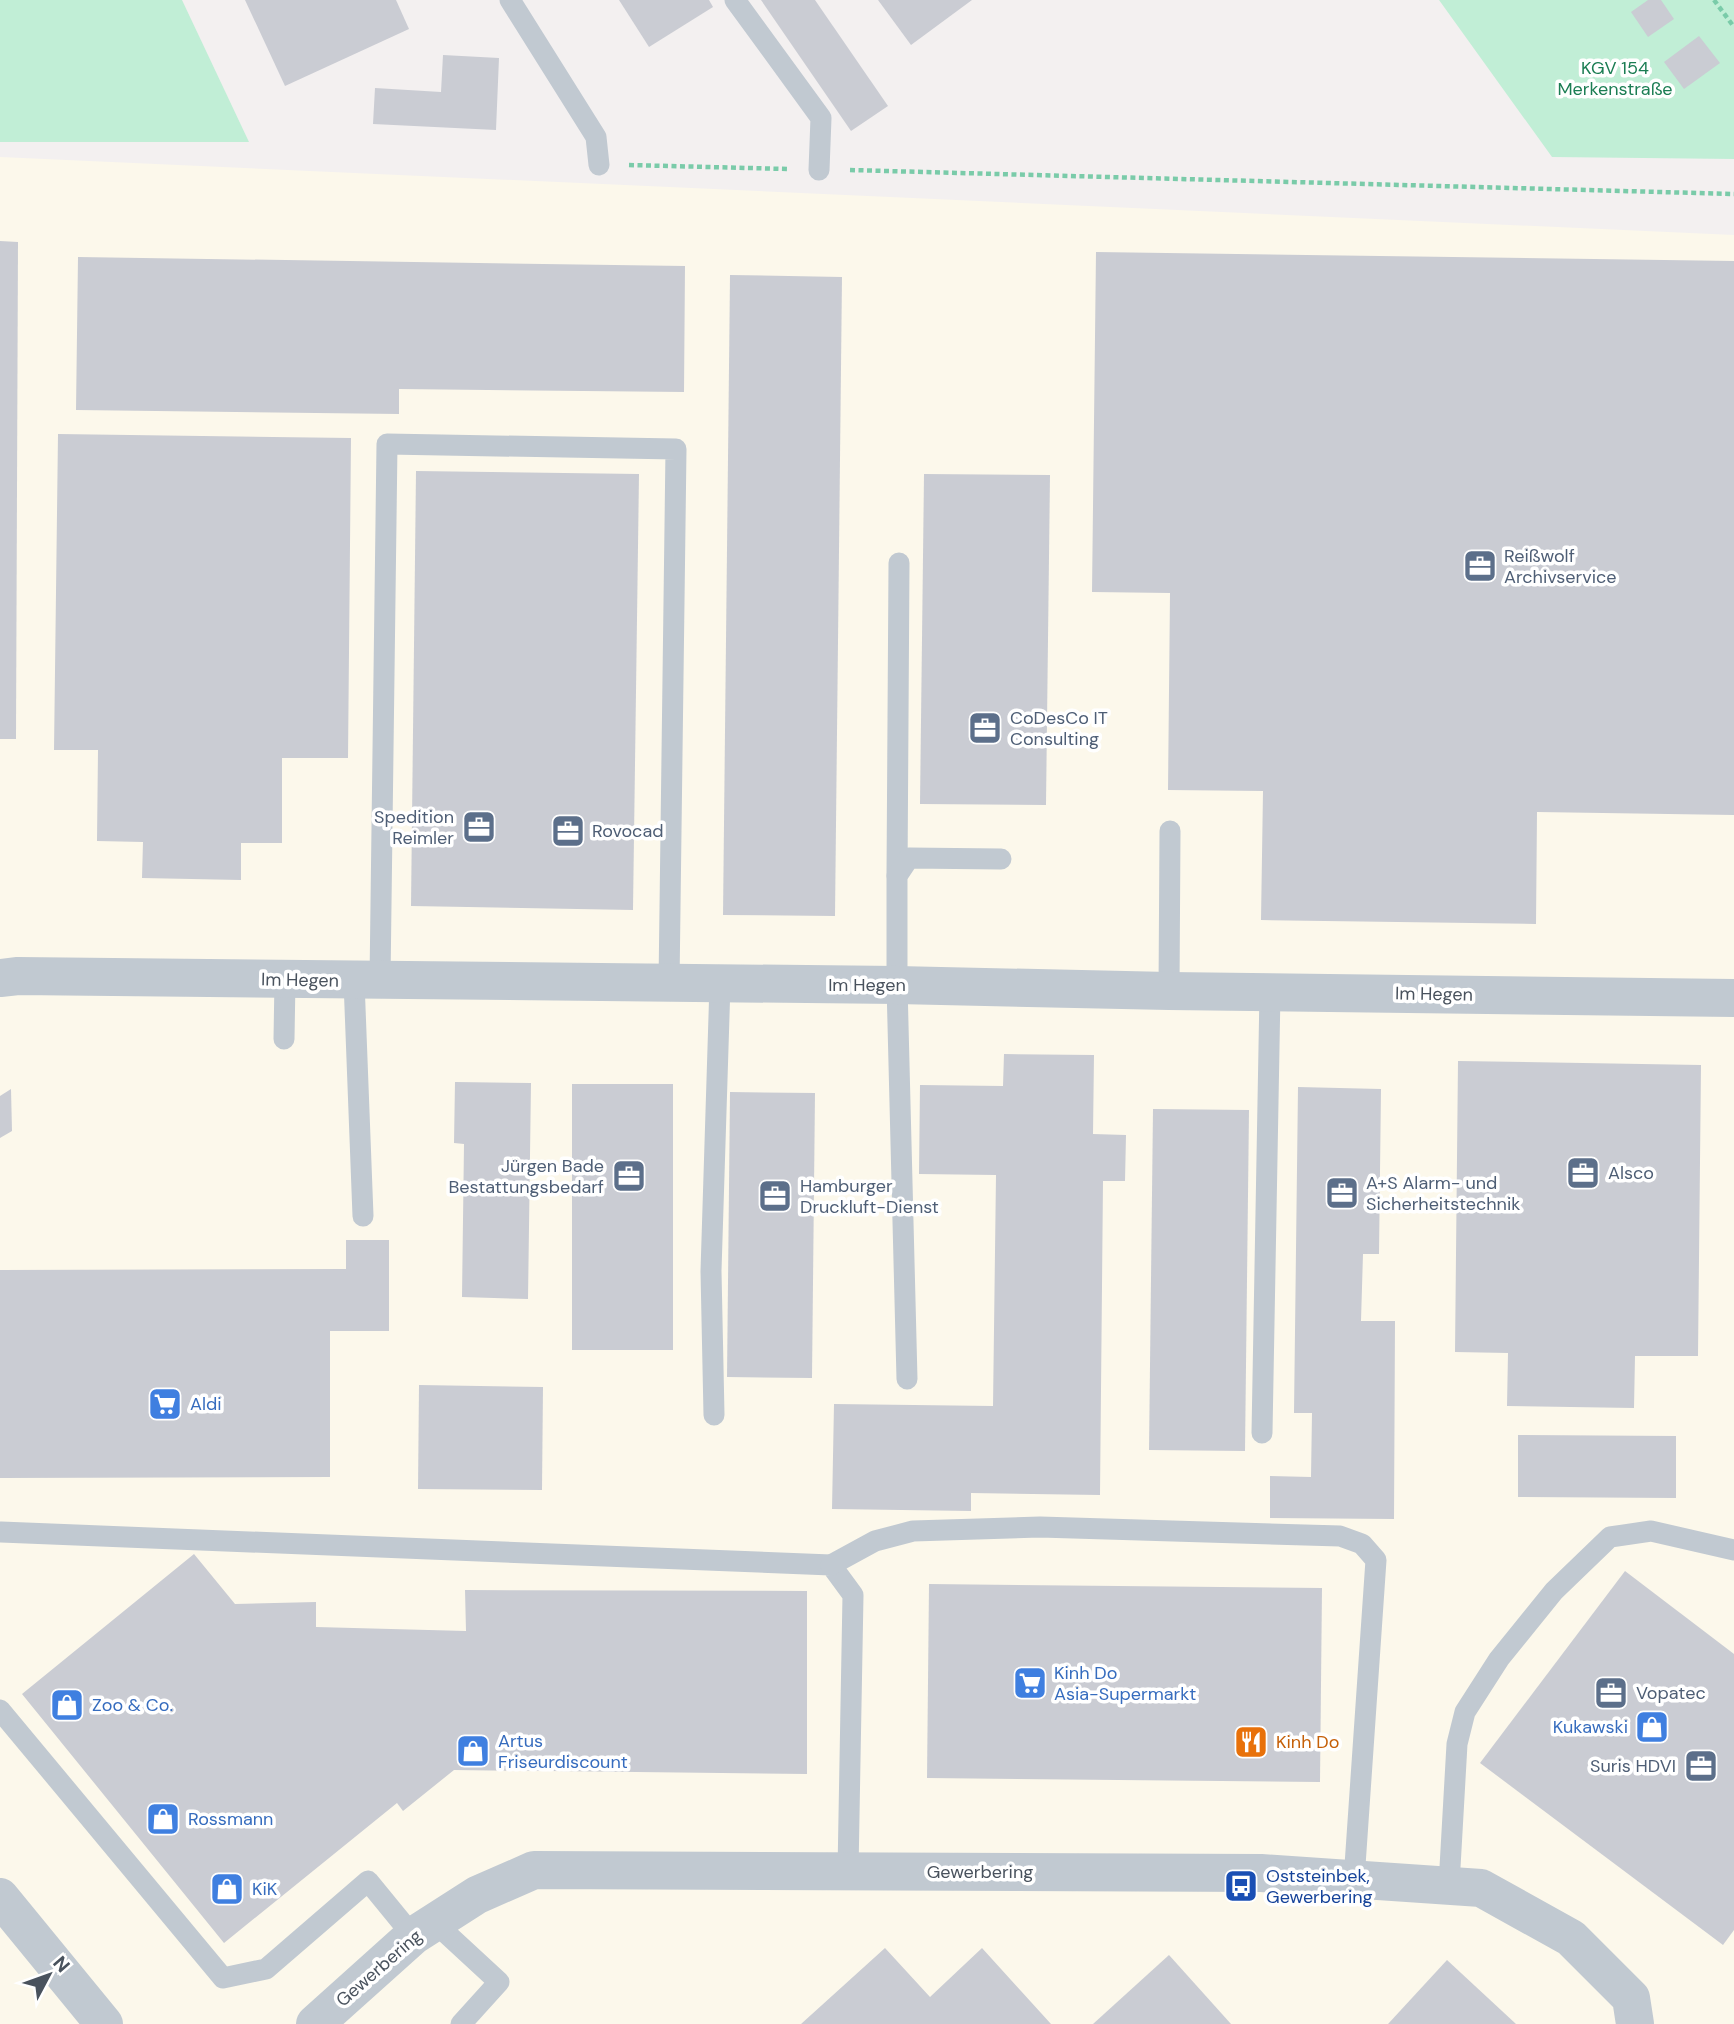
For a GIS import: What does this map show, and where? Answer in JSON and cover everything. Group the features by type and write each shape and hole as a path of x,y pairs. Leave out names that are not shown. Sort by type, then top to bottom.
{"street":[{"name":"Im Hegen","path":"0,978 18,976 897,985 1734,998"},
{"name":"Gewerbering","path":"315,2024 424,1929 477,1895 534,1870 1251,1873 1481,1888 1571,1938 1631,1998 1635,2024"},
{"path":"0,1897 104,2024"}],"lane":[{"path":"510,0 596,137 598,165"},
{"path":"735,0 821,118 819,170"},
{"path":"363,1216 367,981 387,444 676,449 669,984"},
{"path":"899,563 897,985 907,1379"},
{"path":"1169,991 1170,831"},
{"path":"897,876 909,858 1000,859"},
{"path":"284,1039 285,980"},
{"path":"714,1415 711,1271 720,984"},
{"path":"1262,1433 1270,992"},
{"path":"1,1532 831,1565 875,1541 913,1531 1041,1527 1340,1536 1362,1545 1376,1560 1354,1880"},
{"path":"1449,1885 1457,1744 1465,1712 1499,1659 1554,1591 1610,1537 1651,1531 1734,1550"},
{"path":"831,1565 853,1595 848,1871"},
{"path":"0,1710 223,1978 266,1969 368,1881 424,1929 499,1982 461,2024"}],"path":[{"path":"1714,0 1734,27"},
{"path":"598,165 1734,194"}],"shaded area":[{"path":"0,157 1734,235 1734,2024 0,2024"}],"green space":[{"path":"0,0 182,0 249,142 0,142"},
{"name":"KGV 154 Merkenstraße","path":"1439,0 1734,0 1734,159 1552,157"}],"building":[{"path":"245,0 396,0 409,29 285,86"},
{"path":"619,0 709,0 713,7 649,47"},
{"path":"761,0 815,0 888,106 851,131"},
{"path":"878,0 972,0 911,45"},
{"path":"1648,0 1661,0 1674,19 1648,37 1631,12"},
{"path":"1699,36 1720,63 1684,89 1664,62"},
{"path":"443,55 499,58 496,130 373,124 375,88 441,92"},
{"path":"0,241 18,242 16,739 0,739"},
{"path":"1096,252 1734,261 1734,815 1537,812 1536,924 1261,920 1263,791 1168,790 1170,593 1092,592"},
{"path":"78,257 685,266 684,392 399,389 399,414 76,410"},
{"path":"730,275 842,277 835,916 723,915"},
{"path":"58,434 351,438 348,758 282,758 282,843 241,843 241,880 142,878 143,842 97,841 98,750 54,750"},
{"path":"416,471 639,474 633,910 411,906"},
{"path":"924,474 1050,475 1046,805 920,804"},
{"path":"1004,1054 1094,1055 1093,1134 1126,1135 1125,1181 1103,1181 1100,1495 971,1493 971,1511 832,1509 834,1404 993,1406 996,1175 919,1174 920,1085 1003,1086"},
{"path":"1458,1061 1701,1065 1698,1356 1635,1356 1634,1408 1507,1406 1508,1353 1455,1352"},
{"path":"455,1082 531,1083 528,1299 462,1297 464,1144 454,1143"},
{"path":"572,1084 673,1084 673,1350 572,1350"},
{"path":"1298,1087 1381,1089 1379,1254 1363,1254 1361,1321 1395,1321 1394,1519 1270,1518 1270,1476 1311,1477 1312,1413 1294,1413"},
{"path":"11,1089 12,1131 0,1138 0,1096"},
{"path":"730,1092 815,1093 812,1378 727,1377"},
{"path":"1153,1109 1249,1110 1245,1451 1149,1450"},
{"name":"Aldi","path":"346,1240 389,1240 389,1331 330,1331 330,1477 0,1478 0,1270 346,1269"},
{"path":"419,1385 543,1387 542,1490 418,1489"},
{"path":"1518,1435 1676,1436 1676,1498 1518,1497"},
{"path":"194,1554 235,1604 316,1602 316,1627 466,1631 465,1590 807,1591 807,1774 454,1770 403,1811 397,1803 224,1943 22,1694"},
{"path":"1625,1571 1734,1654 1734,1930 1723,1945 1480,1763"},
{"path":"929,1584 1322,1588 1320,1782 927,1778"},
{"path":"885,1948 930,1997 982,1948 1051,2024 801,2024"},
{"path":"1169,1955 1231,2024 1093,2024"},
{"path":"1447,1960 1516,2024 1388,2024"}],"place":[{"name":"Reißwolf Archivservice","path":"1480,566"},
{"name":"CoDesCo IT Consulting","path":"985,728"},
{"name":"Spedition Reimler","path":"479,827"},
{"name":"Rovocad","path":"568,831"},
{"name":"Alsco","path":"1583,1173"},
{"name":"Jürgen Bade Bestattungsbedarf","path":"629,1176"},
{"name":"A+S Alarm- und Sicherheitstechnik","path":"1342,1193"},
{"name":"Hamburger Druckluft-Dienst","path":"775,1196"},
{"name":"Aldi","path":"165,1404"},
{"name":"Kinh Do Asia-Supermarkt","path":"1030,1683"},
{"name":"Vopatec","path":"1611,1693"},
{"name":"Zoo & Co.","path":"67,1705"},
{"name":"Kukawski","path":"1652,1727"},
{"name":"Kinh Do","path":"1251,1742"},
{"name":"Artus Friseurdiscount","path":"473,1751"},
{"name":"Suris HDVI","path":"1701,1766"},
{"name":"Rossmann","path":"163,1819"},
{"name":"Oststeinbek, Gewerbering","path":"1241,1886"},
{"name":"KiK","path":"227,1889"}]}
